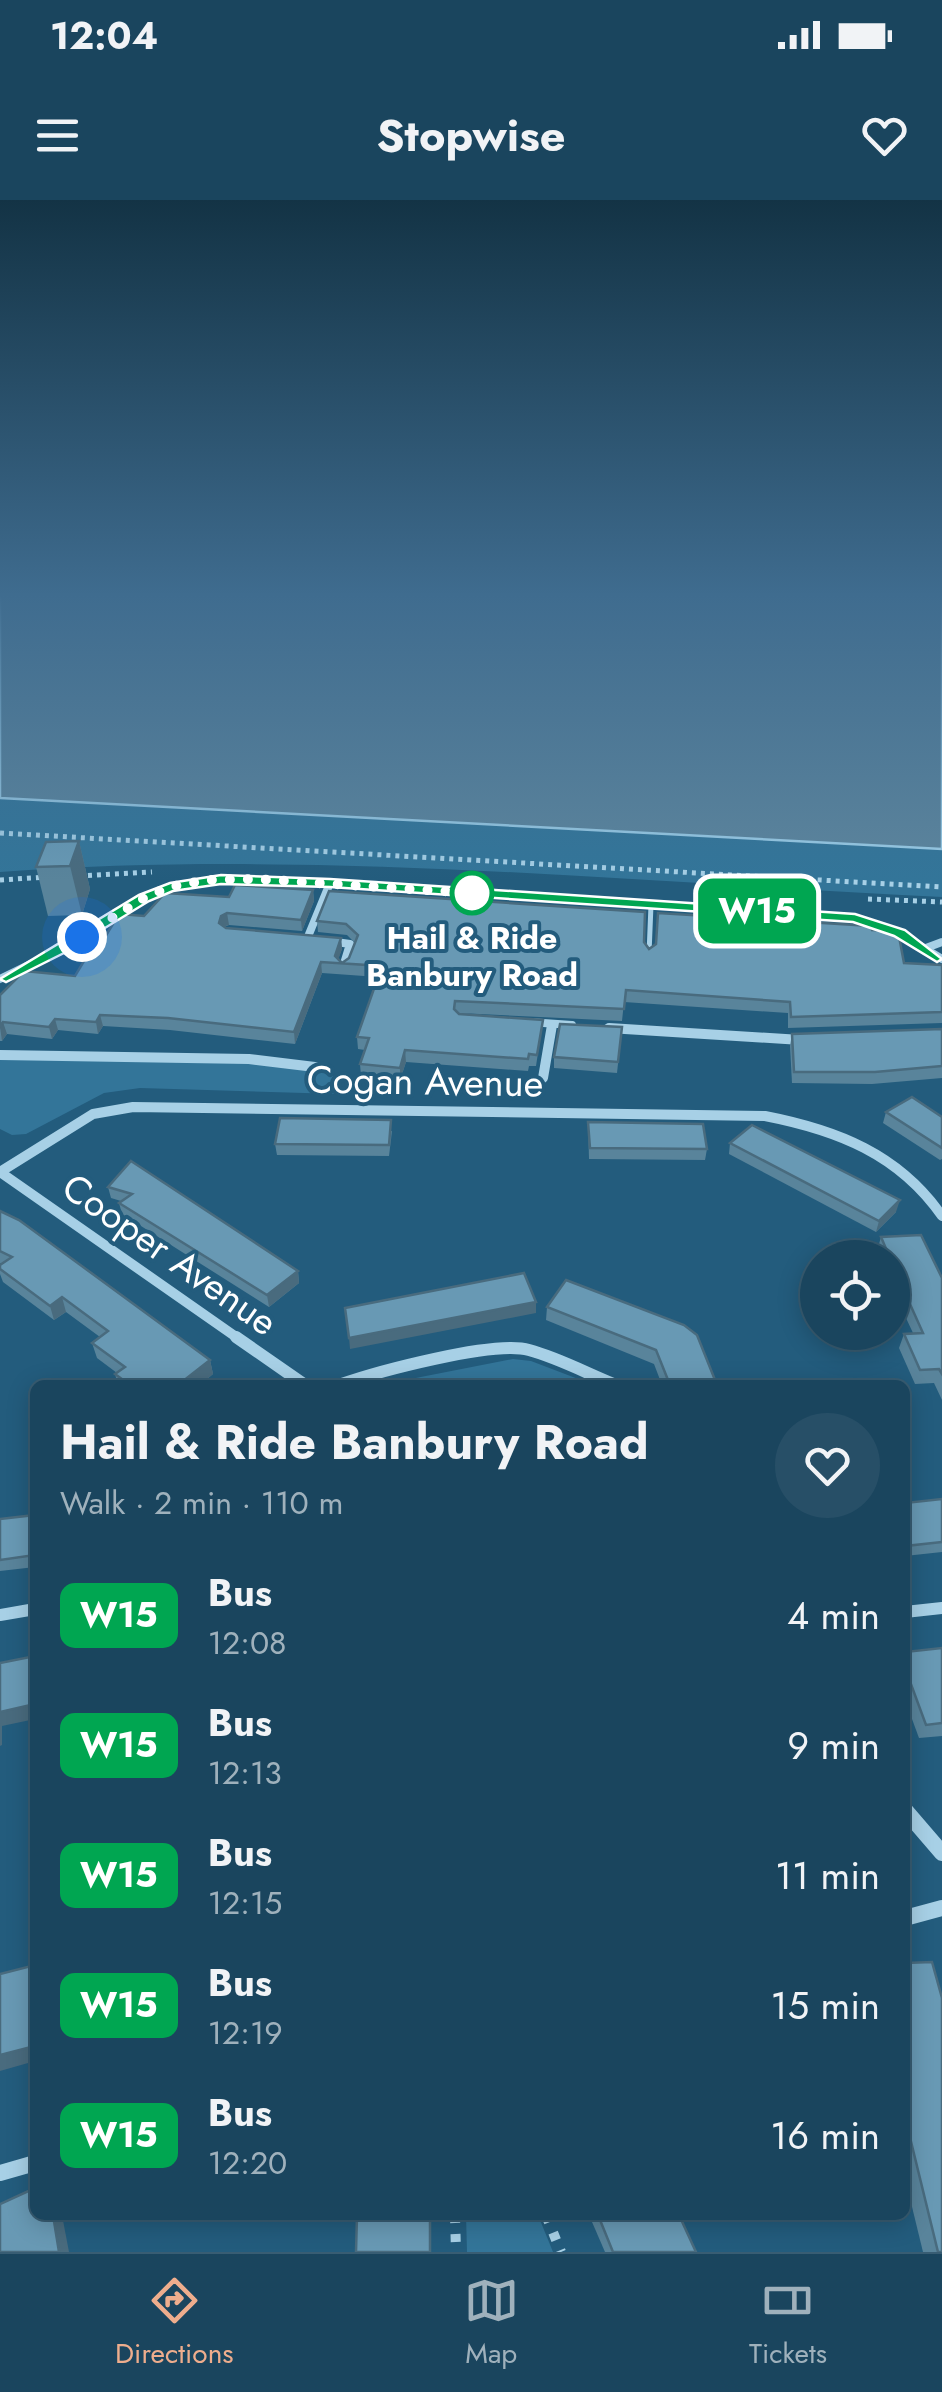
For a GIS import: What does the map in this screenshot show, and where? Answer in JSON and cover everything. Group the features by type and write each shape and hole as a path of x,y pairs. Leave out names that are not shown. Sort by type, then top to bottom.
{"street":[{"path":"0,979 170,887 221,880 330,883 855,918 888,928 942,959"},
{"path":"307,938 330,883"},
{"path":"288,937 350,944 343,967"},
{"path":"926,948 942,942"},
{"path":"516,1022 822,1041"},
{"path":"543,1078 552,1024"},
{"path":"0,1056 249,1059 324,1068"},
{"name":"Cogan Avenue","path":"133,1107 765,1116 804,1123 881,1154 905,1174 942,1216"},
{"name":"Cooper Avenue","path":"133,1107 93,1114 0,1172 299,1380"},
{"path":"361,1380 504,1348 527,1349 604,1380"},
{"path":"910,1611 942,1608"},
{"path":"0,1615 30,1610"},
{"path":"910,1816 942,1853"},
{"path":"910,1917 942,1908"},
{"path":"0,2173 30,2165"}],"lane":[{"path":"649,954 652,905"}],"path":[{"path":"0,833 942,887"},
{"path":"79,876 158,872"},
{"path":"0,880 60,877"},
{"path":"456,2220 456,2252"},
{"path":"548,2220 562,2252"}],"shaded area":[{"path":"0,690 942,690 942,849 0,798"},
{"path":"0,798 942,849 942,897 353,866 235,864 0,872"},
{"path":"0,1056 249,1059 323,1068 341,1082 338,1094 140,1088 104,1093 26,1134 12,1135 0,1129"},
{"path":"513,1359 531,1361 581,1380 406,1380"},
{"path":"466,2220 540,2220 553,2252 467,2252"}],"building":[{"path":"79,841 70,866 36,867 46,842"},
{"path":"235,885 313,890 301,920 227,913 219,923 226,928 341,938 335,956 342,963 349,958 358,935 346,924 317,921 329,891 645,912 644,942 649,949 656,944 658,913 871,926 872,930 898,931 904,963 942,965 942,1012 791,1017 790,1002 626,990 624,1009 455,1001 454,1009 459,1014 543,1020 537,1055 529,1054 528,1059 405,1050 400,1068 360,1064 369,1038 357,1037 382,966 321,962 294,1032 100,1015 96,1022 55,1019 49,1027 3,1022 0,1027 0,995 24,971 75,976 87,956 93,957 119,914 144,916 165,893 229,897"},
{"path":"560,1024 622,1027 618,1062 554,1057"},
{"path":"942,1029 942,1066 875,1072 794,1072 792,1034"},
{"path":"912,1097 942,1117 942,1148 886,1112"},
{"path":"280,1118 391,1120 389,1145 275,1144"},
{"path":"588,1122 703,1124 707,1149 590,1148"},
{"path":"752,1125 900,1200 879,1221 730,1143"},
{"path":"131,1161 298,1271 267,1295 119,1203 132,1194 108,1187"},
{"path":"0,1211 19,1220 210,1360 184,1380 123,1380 115,1374 125,1367 92,1343 108,1331 62,1297 50,1306 0,1269 12,1257 0,1251"},
{"path":"921,1235 942,1278 942,1374 939,1369 920,1370 910,1348 910,1334 923,1333 910,1304 910,1240 881,1237"},
{"path":"524,1273 536,1302 349,1338 345,1308"},
{"path":"566,1280 684,1325 697,1335 715,1380 668,1380 656,1350 547,1307"},
{"path":"942,1499 942,1542 910,1545 910,1502"},
{"path":"30,1516 30,1556 0,1560 0,1519"},
{"path":"942,1648 942,1723 926,1725 910,1682 910,1651"},
{"path":"30,1657 30,1705 0,1712 0,1663"},
{"path":"932,1962 942,1998 942,2252 938,2252 910,2137 910,1963"},
{"path":"30,1966 30,2047 0,2055 0,1974"},
{"path":"30,2190 30,2220 54,2220 59,2252 0,2252 0,2204"},
{"path":"357,2220 430,2220 430,2252 356,2252"},
{"path":"600,2220 681,2220 696,2252 613,2252"}],"bus line":[{"name":"W15","path":"0,979 170,887 256,879 855,918 900,933 942,959"}],"place":[{"name":"Hail & Ride Banbury Road","path":"472,893"}],"route":[{"path":"82,937 144,898 170,887 208,880 256,879 472,893"}]}
